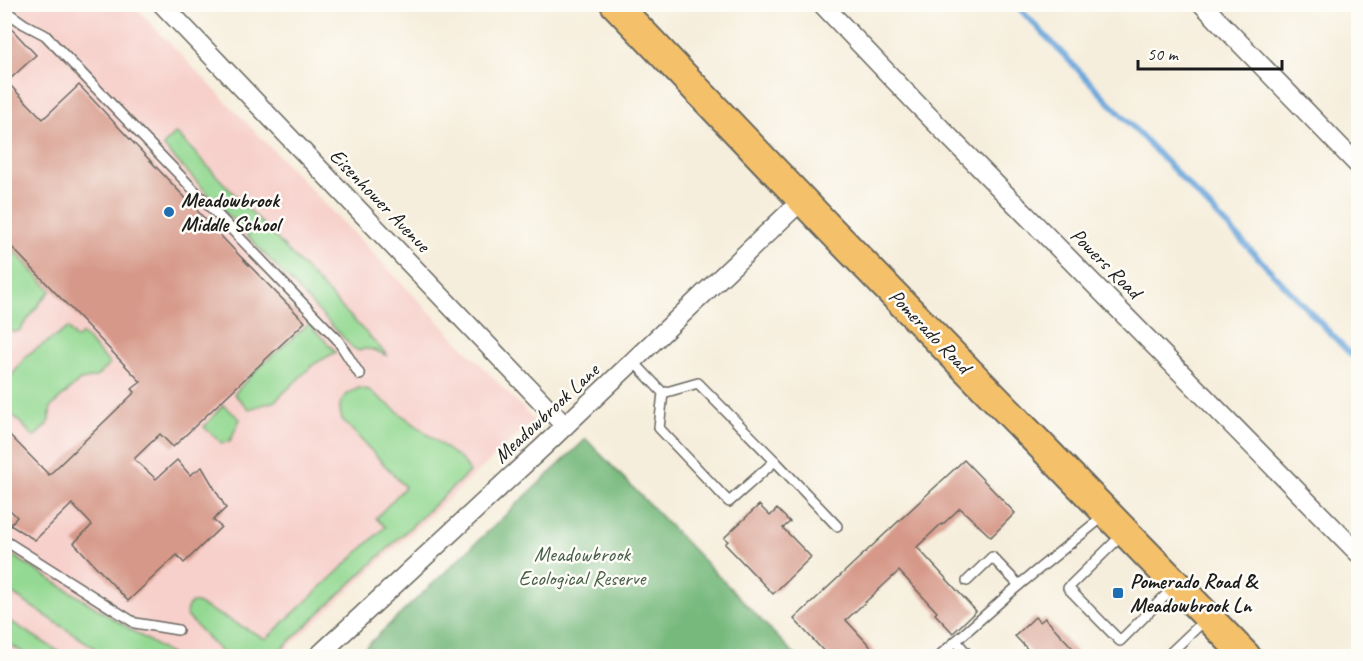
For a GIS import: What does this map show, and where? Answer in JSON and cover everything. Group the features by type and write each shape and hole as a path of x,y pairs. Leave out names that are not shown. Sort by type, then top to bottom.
{"main road":[{"name":"Pomerado Road","path":"615,4 1246,657"}],"street":[{"name":"Eisenhower Avenue","path":"162,4 565,426"},
{"name":"Powers Road","path":"822,4 1359,552"},
{"path":"1202,4 1359,165"},
{"name":"Meadowbrook Lane","path":"318,657 802,200"}],"lane":[{"path":"4,10 45,35 61,51 337,339 360,375"},
{"path":"633,361 663,393 659,428 729,502 775,461"},
{"path":"663,393 698,383 837,526"},
{"path":"939,657 1019,585 1116,523"},
{"path":"1116,523 1068,588 1120,640 1176,585"},
{"path":"4,540 135,623 178,630"},
{"path":"967,581 992,557 1019,585"},
{"path":"1167,657 1208,618"},
{"path":"956,641 969,657"}],"shaded area":[{"name":"Meadowbrook Middle School","path":"4,5 133,5 534,420 279,656 5,656"}],"green space":[{"path":"176,133 388,356 373,350 359,351 353,348 163,146"},
{"path":"13,250 51,291 19,331 13,332 4,323 5,261 8,258 6,255"},
{"path":"309,324 336,352 314,364 275,401 249,409 234,394 261,366"},
{"path":"68,328 76,339 82,334 110,364 96,377 80,380 51,407 48,424 34,437 6,408 11,400 5,396 5,385 27,355"},
{"path":"359,388 369,390 459,458 469,472 274,656 225,656 187,616 187,608 190,604 197,603 266,639 385,527 376,518 405,487 342,419 340,408 342,399"},
{"path":"223,405 240,419 230,441 222,443 204,427"},
{"name":"Meadowbrook Ecological Reserve","path":"586,439 796,656 356,656"},
{"path":"4,550 173,656 104,656 5,589"},
{"path":"5,618 66,656 28,656 5,641"}],"building":[{"path":"4,21 36,55 7,82 43,119 79,85 305,322 173,447 160,434 134,459 156,479 177,460 190,475 202,467 226,508 213,520 221,527 184,563 177,555 128,601 74,543 92,525 72,504 35,540 10,525 17,517 4,504 4,429 49,475 135,392 132,389 141,382 4,239"},
{"path":"964,460 1015,513 991,537 960,508 917,547 976,611 953,633 899,571 846,620 880,657 829,657 794,619"},
{"path":"759,505 770,516 777,509 790,522 783,528 811,557 773,594 725,544 728,541 724,538"},
{"path":"1035,617 1040,622 1045,618 1081,657 1035,657 1015,636"}],"waterway":[{"path":"1015,4 1358,362"}],"place":[{"name":"Meadowbrook Middle School","path":"169,212"},
{"name":"Pomerado Road & Meadowbrook Ln","path":"1118,593"}]}
